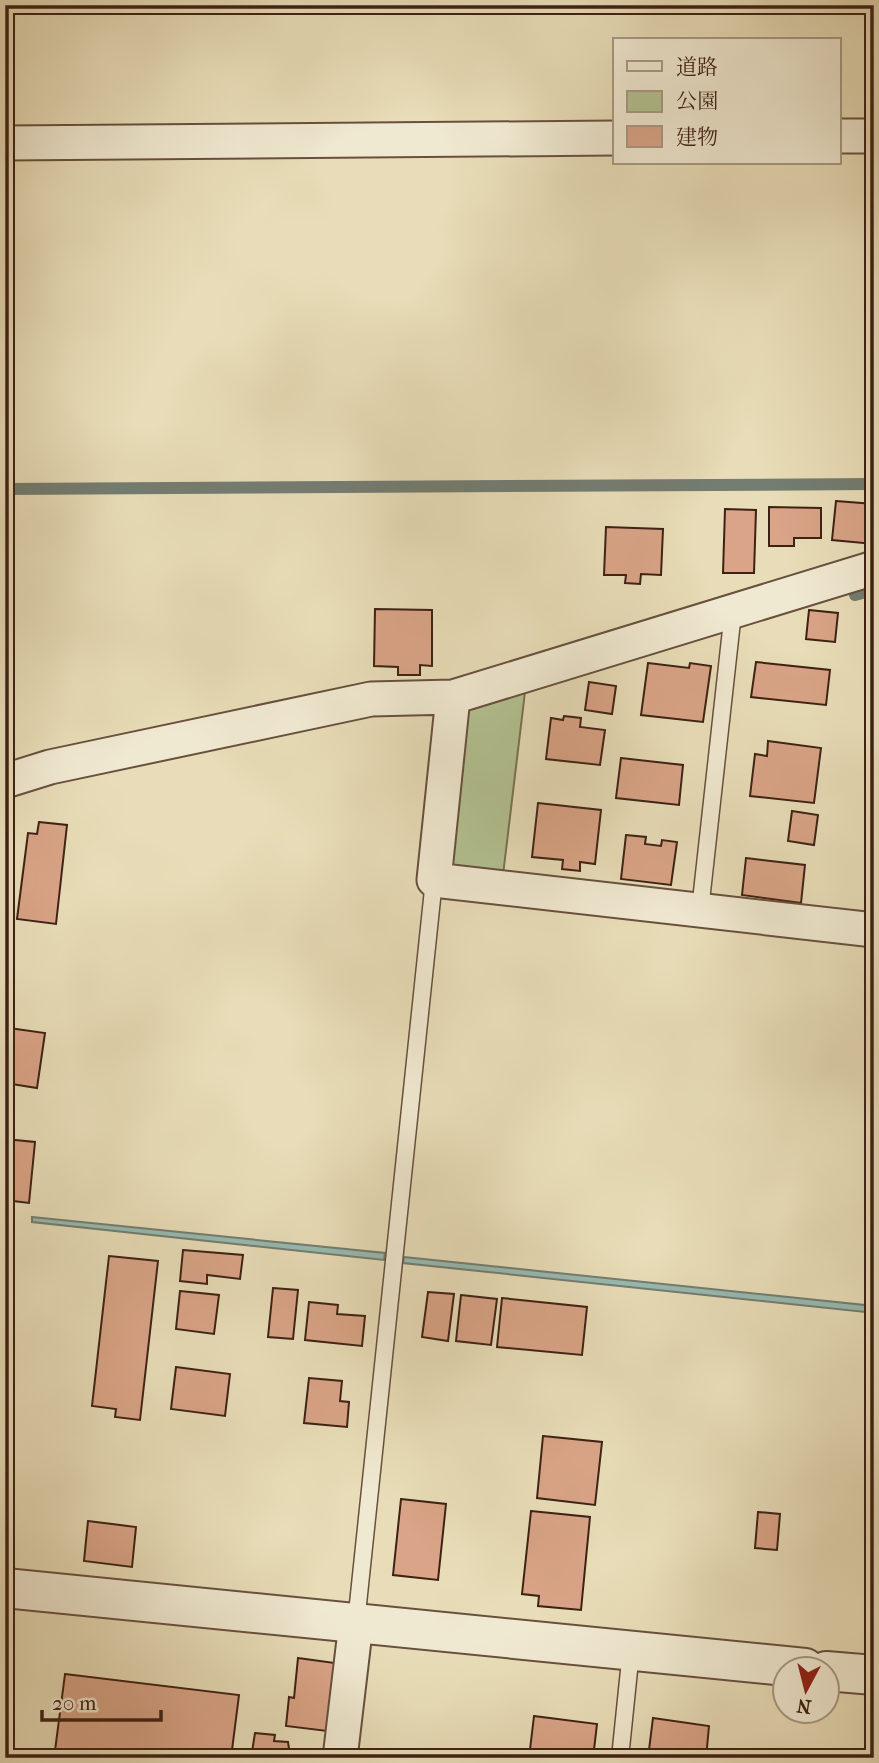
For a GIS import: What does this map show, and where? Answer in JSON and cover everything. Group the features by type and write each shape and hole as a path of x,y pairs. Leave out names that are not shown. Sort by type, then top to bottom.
{"street":[{"path":"840,136 874,136"},
{"path":"5,143 613,138"},
{"path":"5,781 50,767 371,699 453,697 874,568"},
{"path":"453,697 434,880 874,930"},
{"path":"5,1588 770,1665"},
{"path":"340,1758 356,1623"},
{"path":"840,1672 874,1675"}],"lane":[{"path":"700,909 733,612"},
{"path":"356,1623 434,880"},
{"path":"620,1758 631,1651"}],"green space":[{"path":"525,692 503,875 451,870 460,709"}],"water":[{"path":"32,1217 385,1253 384,1260 32,1222"},
{"path":"404,1257 874,1306 874,1313 403,1263"}],"building":[{"path":"836,501 874,504 874,544 832,540"},
{"path":"769,507 821,508 821,538 794,538 794,546 769,546"},
{"path":"725,509 756,510 754,573 723,573"},
{"path":"606,527 663,529 661,575 641,574 640,584 625,583 626,575 604,575"},
{"path":"375,609 432,610 432,666 420,665 420,675 398,675 398,667 374,666"},
{"path":"809,610 838,613 835,642 806,639"},
{"path":"756,662 830,670 826,705 751,697"},
{"path":"648,663 689,668 690,663 711,666 703,722 641,715"},
{"path":"589,682 616,686 612,714 585,710"},
{"path":"564,716 581,718 580,727 605,730 600,765 546,759 551,718 563,720"},
{"path":"768,741 821,748 814,803 750,796 755,754 767,756"},
{"path":"621,758 683,765 679,805 616,798"},
{"path":"538,803 601,810 595,864 580,862 580,871 562,869 563,860 532,857"},
{"path":"792,811 818,815 814,845 788,841"},
{"path":"39,822 67,825 56,924 17,919 28,833 37,834"},
{"path":"626,835 646,837 645,844 661,846 662,840 677,842 671,885 621,879"},
{"path":"746,858 805,865 801,903 742,895"},
{"path":"9,1028 45,1033 37,1088 5,1083"},
{"path":"5,1139 35,1142 29,1203 5,1200"},
{"path":"183,1250 243,1255 240,1279 207,1275 207,1284 180,1281"},
{"path":"109,1256 158,1261 140,1420 115,1417 116,1409 92,1406"},
{"path":"273,1288 298,1290 293,1339 268,1337"},
{"path":"180,1291 219,1295 214,1334 176,1329"},
{"path":"428,1292 454,1294 448,1341 422,1337"},
{"path":"461,1295 497,1299 491,1345 456,1341"},
{"path":"502,1298 587,1307 582,1355 497,1347"},
{"path":"309,1302 338,1305 337,1314 365,1316 362,1346 305,1340"},
{"path":"176,1367 230,1374 225,1416 171,1409"},
{"path":"309,1378 342,1381 340,1401 349,1402 347,1427 304,1423"},
{"path":"543,1436 602,1442 595,1505 537,1498"},
{"path":"401,1499 446,1504 438,1580 393,1575"},
{"path":"531,1511 590,1517 581,1610 538,1606 539,1596 522,1594"},
{"path":"758,1512 780,1514 777,1550 755,1548"},
{"path":"88,1521 136,1527 132,1567 84,1561"},
{"path":"298,1658 335,1663 327,1731 286,1726 289,1697 294,1698"},
{"path":"65,1674 239,1695 231,1758 54,1758"},
{"path":"534,1716 597,1724 593,1758 529,1758"},
{"path":"653,1718 709,1726 706,1758 648,1758"},
{"path":"255,1733 275,1735 274,1741 288,1742 289,1749 308,1750 307,1758 251,1758"}],"waterway":[{"path":"5,489 874,484"},
{"path":"855,595 874,590"}]}
